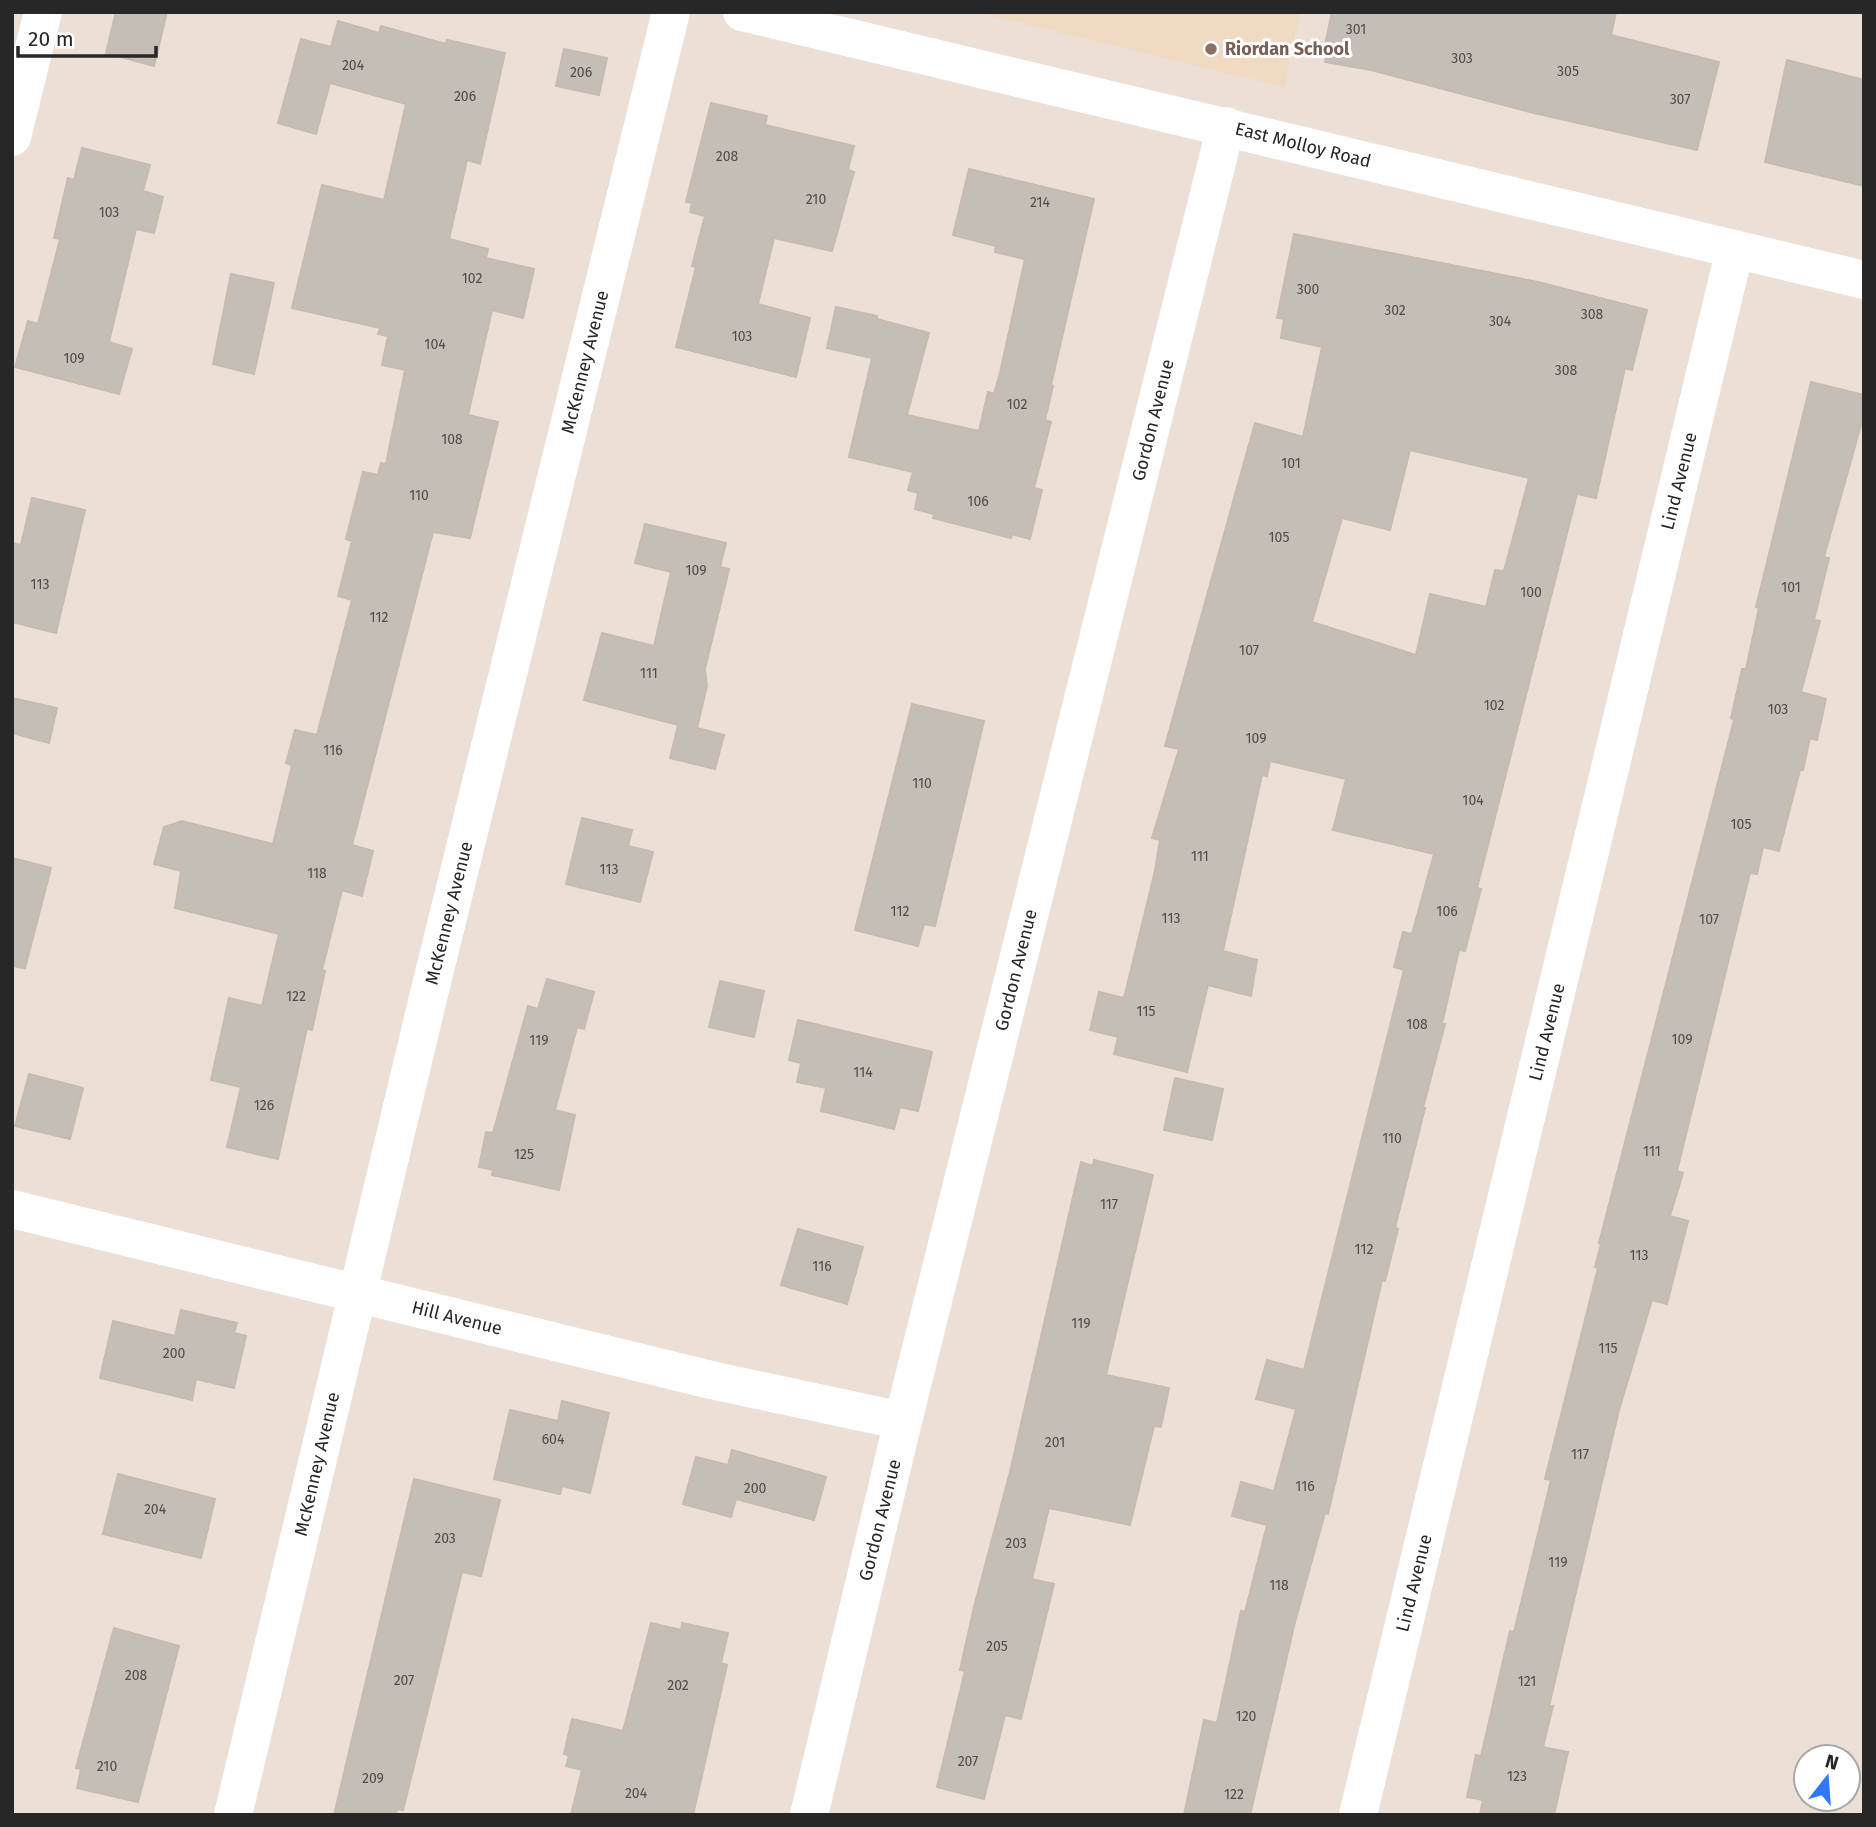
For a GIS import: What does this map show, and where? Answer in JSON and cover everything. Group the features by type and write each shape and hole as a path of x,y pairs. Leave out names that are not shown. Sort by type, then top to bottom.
{"street":[{"path":"12,137 43,12"},
{"name":"McKenney Avenue","path":"233,1815 428,998 671,12"},
{"name":"East Molloy Road","path":"742,12 1864,280"},
{"name":"Gordon Avenue","path":"809,1815 903,1422 1226,126"},
{"name":"Lind Avenue","path":"1358,1815 1735,249"},
{"name":"Hill Avenue","path":"12,1209 711,1380 903,1422"}],"shaded area":[{"name":"Riordan School","path":"975,12 1300,12 1284,87"}],"building":[{"path":"116,12 167,12 154,66 106,53"},
{"path":"1332,12 1616,12 1611,35 1719,62 1697,150 1534,113 1371,70 1325,62 1329,46 1325,45"},
{"path":"338,21 379,33 381,26 446,44 447,40 505,53 480,164 467,160 449,239 488,249 486,258 534,269 523,318 492,310 468,415 498,422 470,538 433,532 352,845 373,851 362,896 342,890 322,970 325,971 312,1030 307,1028 278,1159 227,1147 241,1087 211,1080 229,998 262,1006 279,934 175,908 181,871 154,864 164,827 182,821 273,844 292,765 286,763 295,730 317,735 352,600 338,596 352,541 346,539 363,472 378,475 381,463 386,464 405,370 382,365 388,336 378,334 380,328 292,308 322,185 384,200 406,104 330,83 316,134 278,123 301,39 331,47"},
{"path":"564,49 607,58 599,95 556,86"},
{"path":"1787,60 1864,80 1864,186 1765,162"},
{"path":"711,103 767,116 765,125 854,146 848,170 854,172 832,251 774,238 758,304 810,318 796,377 676,347 696,267 692,266 705,216 690,212 692,203 686,202"},
{"path":"82,148 150,165 143,191 163,197 154,233 136,229 109,342 132,349 119,394 15,367 28,321 38,324 60,239 54,238 68,178 74,180"},
{"path":"969,169 1094,199 1051,385 1053,386 1045,420 1051,422 1034,488 1042,490 1030,539 1012,534 1011,538 933,518 934,514 915,509 918,493 908,490 913,472 849,457 872,358 827,348 836,307 877,316 877,319 929,333 907,415 979,431 988,392 994,394 1000,373 1025,259 995,252 996,246 953,235"},
{"path":"1294,234 1538,282 1647,310 1632,370 1625,368 1596,498 1577,494 1477,888 1481,889 1465,951 1459,950 1442,1024 1445,1024 1395,1228 1398,1229 1385,1281 1382,1280 1328,1514 1325,1513 1295,1622 1250,1815 1184,1815 1204,1720 1217,1723 1241,1611 1245,1612 1267,1525 1232,1516 1241,1482 1274,1491 1296,1409 1256,1399 1267,1360 1304,1370 1404,970 1394,967 1403,932 1412,934 1434,854 1333,830 1346,779 1270,761 1267,776 1262,775 1223,951 1257,960 1251,996 1208,985 1187,1072 1114,1054 1118,1037 1090,1030 1099,992 1124,998 1155,871 1160,840 1152,838 1179,749 1165,746 1255,423 1303,437 1322,347 1281,338 1284,319 1277,318","holes":["1410,450 1529,478 1504,571 1495,570 1486,607 1430,594 1416,655 1312,622 1342,518 1390,530"]},
{"path":"231,274 274,283 254,374 213,364"},
{"path":"1811,382 1864,395 1864,414 1824,557 1829,558 1814,620 1820,621 1801,692 1826,699 1817,740 1810,738 1779,851 1763,847 1757,874 1750,873 1677,1171 1683,1173 1670,1216 1688,1221 1667,1304 1652,1300 1619,1410 1549,1706 1553,1706 1543,1747 1568,1752 1554,1815 1480,1815 1483,1800 1467,1797 1476,1755 1481,1756 1510,1631 1514,1632 1551,1480 1545,1479 1598,1268 1595,1267 1601,1244 1599,1243 1734,720 1731,718 1742,669 1746,669 1759,608 1756,607"},
{"path":"32,498 85,510 56,633 12,622 12,543 21,545"},
{"path":"645,524 726,543 720,567 729,569 705,669 707,686 697,728 724,735 715,769 670,758 678,725 584,700 602,633 654,646 671,572 635,563"},
{"path":"12,698 57,708 49,743 12,733"},
{"path":"912,704 984,721 935,926 924,924 918,946 855,930"},
{"path":"582,818 632,830 628,846 653,852 640,902 566,884"},
{"path":"12,858 51,868 25,968 12,966"},
{"path":"547,979 594,992 584,1029 577,1027 555,1110 575,1115 559,1190 492,1175 493,1170 479,1167 486,1132 493,1133 528,1006 538,1009"},
{"path":"720,981 764,991 754,1037 709,1027"},
{"path":"798,1020 932,1052 918,1111 900,1107 894,1129 821,1111 826,1088 797,1082 801,1063 789,1060"},
{"path":"29,1074 83,1088 70,1139 15,1126"},
{"path":"1175,1078 1223,1089 1212,1140 1164,1130"},
{"path":"1094,1160 1153,1175 1106,1375 1169,1388 1161,1427 1154,1426 1130,1525 1049,1508 1032,1579 1054,1584 1021,1719 1005,1715 984,1799 937,1787 965,1671 960,1670 974,1607 1010,1472 1081,1162 1093,1166"},
{"path":"798,1229 863,1247 847,1304 781,1285"},
{"path":"181,1310 237,1323 234,1333 246,1336 234,1388 196,1379 192,1400 100,1378 113,1321 175,1336"},
{"path":"562,1401 609,1413 590,1493 562,1486 560,1494 494,1479 510,1410 558,1421"},
{"path":"732,1450 826,1477 814,1520 736,1499 731,1517 683,1504 696,1457 728,1465"},
{"path":"118,1474 215,1499 201,1558 103,1534"},
{"path":"414,1479 500,1500 481,1576 462,1572 403,1810 397,1809 396,1815 334,1815"},
{"path":"651,1623 681,1630 682,1623 728,1633 721,1663 727,1665 693,1815 571,1815 582,1770 566,1766 569,1756 564,1754 572,1719 623,1731"},
{"path":"114,1628 179,1646 138,1802 77,1788 81,1769 76,1768"}],"place":[{"name":"Riordan School","path":"1211,49"}]}
